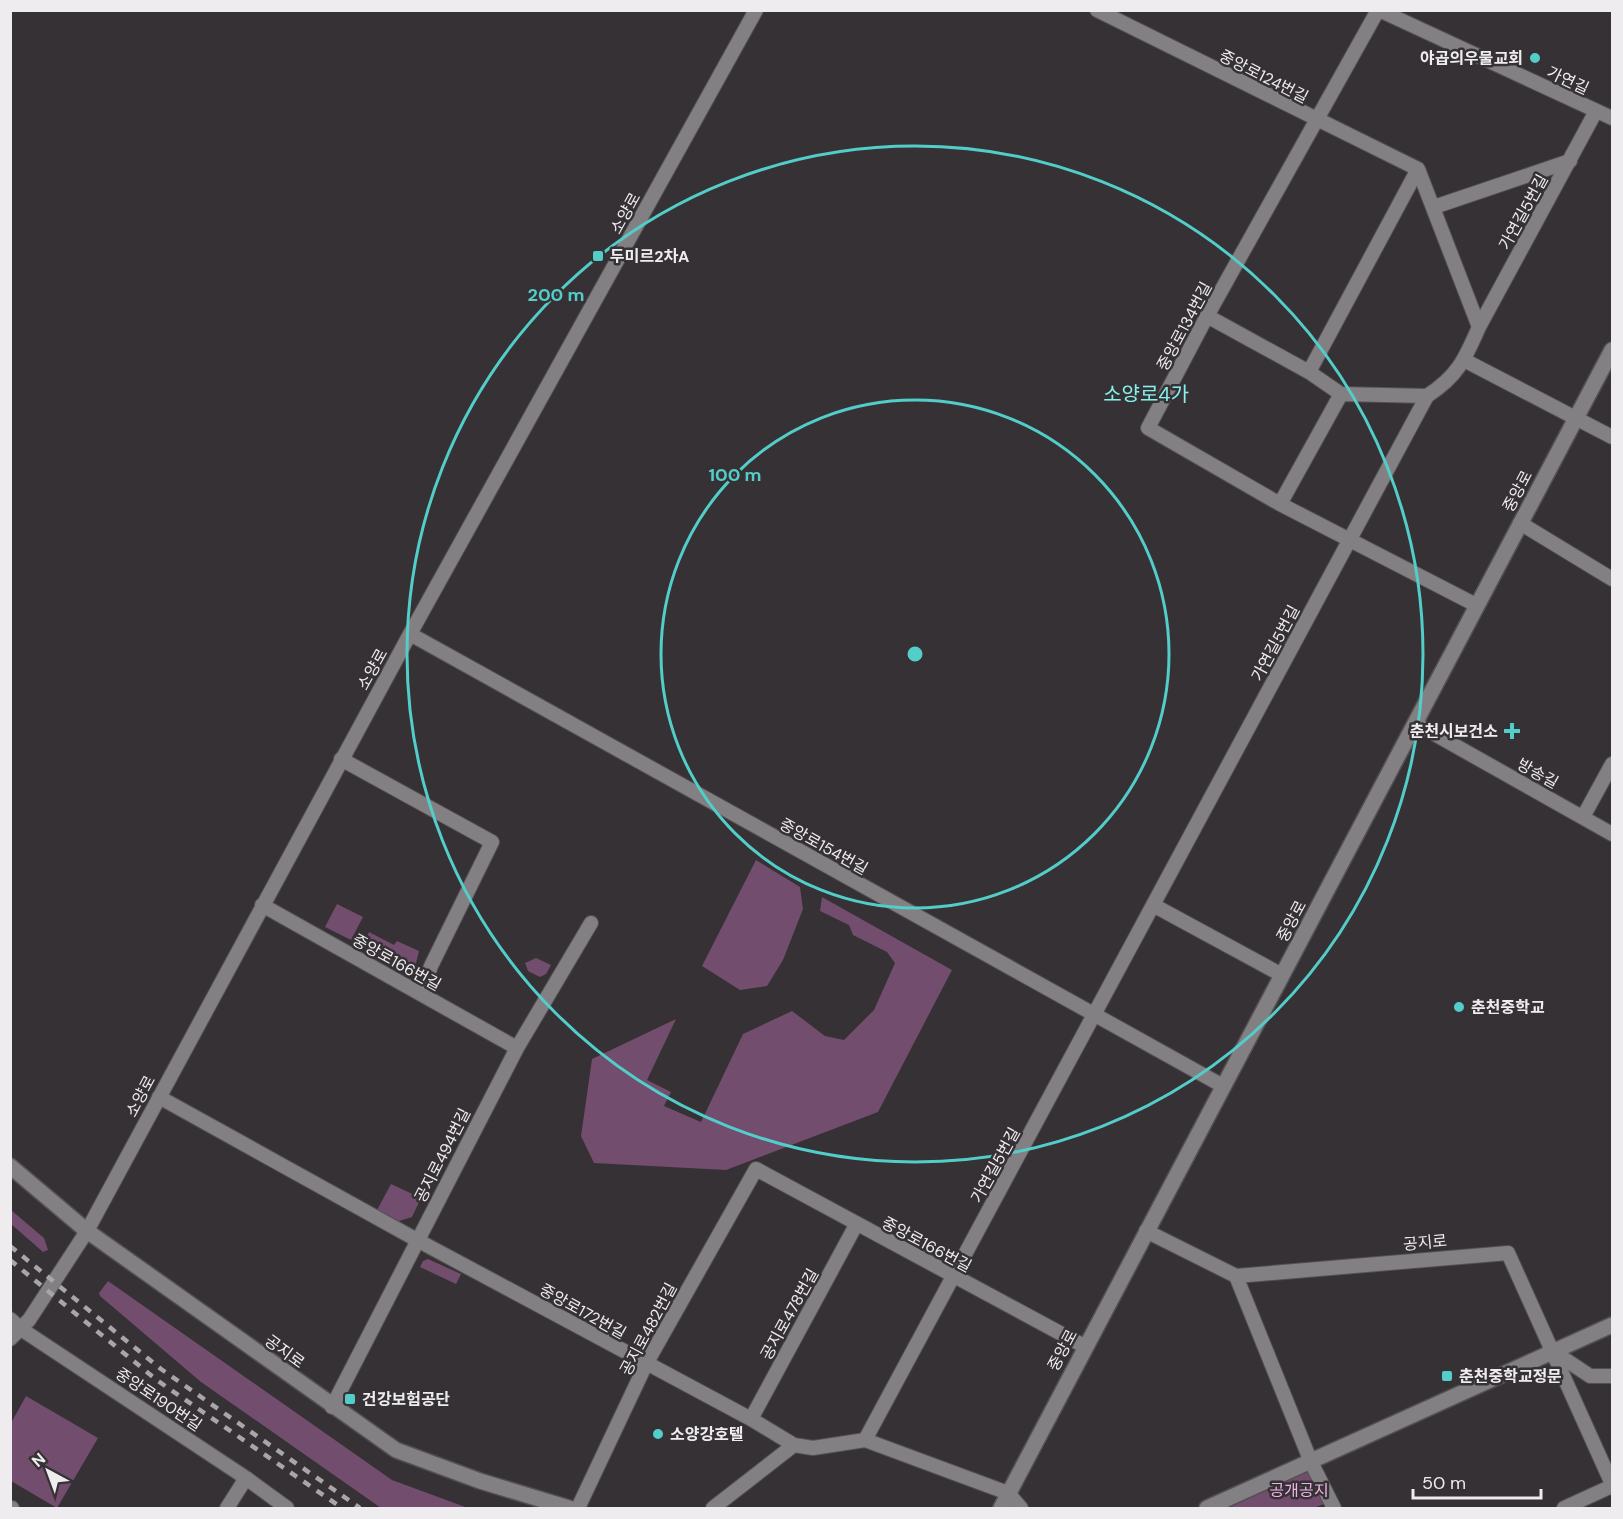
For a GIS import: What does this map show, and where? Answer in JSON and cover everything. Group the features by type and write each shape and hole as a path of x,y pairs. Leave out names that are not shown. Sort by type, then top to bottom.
{"street":[{"name":"소양로","path":"16,1334 87,1231 341,759 756,10"},
{"name":"중앙로124번길","path":"1097,10 1317,121 1418,169"},
{"name":"중앙로134번길","path":"1379,10 1207,316 1149,428 1280,504 1476,605"},
{"name":"가연길","path":"1379,10 1612,118"},
{"name":"가연길5번길","path":"865,1440 1427,396 1448,383 1464,360 1479,327 1596,111"},
{"name":"가연길5번길","path":"1434,207 1570,161"},
{"path":"1418,169 1479,327"},
{"path":"1309,372 1418,169"},
{"path":"1207,316 1309,372 1341,394 1427,396"},
{"name":"중앙로","path":"1001,1509 1084,1346 1612,350"},
{"path":"1464,360 1612,437"},
{"path":"1280,504 1341,394"},
{"path":"1520,523 1612,579"},
{"name":"중앙로154번길","path":"410,634 1223,1086"},
{"name":"방송길","path":"1415,723 1612,834"},
{"path":"341,759 492,842 431,966 421,994"},
{"path":"1583,817 1612,764"},
{"name":"중앙로166번길","path":"262,905 517,1048"},
{"path":"1153,905 1282,975"},
{"name":"공지로494번길","path":"332,1407 517,1048 591,923"},
{"name":"중앙로172번길","path":"159,1097 417,1240 751,1419 794,1445 813,1448 865,1440 1008,1493"},
{"name":"공지로","path":"10,1166 87,1231 332,1407 396,1450 480,1481 569,1509"},
{"name":"중앙로166번길","path":"756,1169 1084,1346"},
{"name":"공지로482번길","path":"578,1509 646,1364 756,1169"},
{"name":"공지로478번길","path":"751,1419 856,1225"},
{"path":"1146,1231 1236,1276 1311,1462 1334,1509"},
{"name":"공지로","path":"1236,1276 1508,1253 1554,1352"},
{"name":"중앙로190번길","path":"10,1319 16,1334 246,1478 287,1509"},
{"path":"1207,1509 1612,1325"},
{"path":"1554,1352 1590,1376 1612,1376"},
{"path":"1554,1352 1612,1485 1564,1509"},
{"path":"713,1509 794,1445"},
{"path":"227,1509 246,1478"},
{"path":"1008,1493 1021,1509"}],"green space":[{"path":"756,860 800,887 803,909 783,960 767,986 740,990 702,966"},
{"path":"822,897 952,970 878,1112 726,1170 594,1163 581,1136 592,1059 676,1019 647,1080 671,1092 664,1106 701,1122 743,1034 792,1011 825,1036 844,1040 874,1010 895,963 887,952 853,935 849,925 820,911"},
{"path":"337,904 363,917 351,940 325,927"},
{"path":"369,932 394,945 397,941 419,951 413,975 362,947"},
{"path":"536,958 551,965 546,974 540,977 528,971 525,963"},
{"path":"391,1184 421,1198 412,1217 399,1221 377,1210"},
{"path":"11,1210 44,1238 48,1250 43,1252 11,1224"},
{"path":"428,1259 461,1274 456,1284 420,1267 423,1261"},
{"path":"108,1281 392,1480 468,1508 381,1508 201,1382 100,1296 99,1293"},
{"path":"26,1396 98,1438 57,1508 11,1481 11,1423"},
{"name":"공개공지","path":"1308,1466 1326,1503 1314,1508 1216,1508"}],"railway":[{"path":"10,1246 161,1369 360,1508"},
{"path":"10,1260 158,1381 342,1508"}],"place":[{"name":"야곱의우물교회","path":"1535,58"},
{"name":"두미르2차A","path":"598,256"},
{"name":"춘천시보건소","path":"1512,731"},
{"name":"춘천중학교","path":"1459,1007"},
{"name":"춘천중학교정문","path":"1447,1376"},
{"name":"건강보험공단","path":"350,1399"},
{"name":"소양강호텔","path":"658,1434"}],"district":[{"name":"소양로4가","path":"1146,394"}]}
